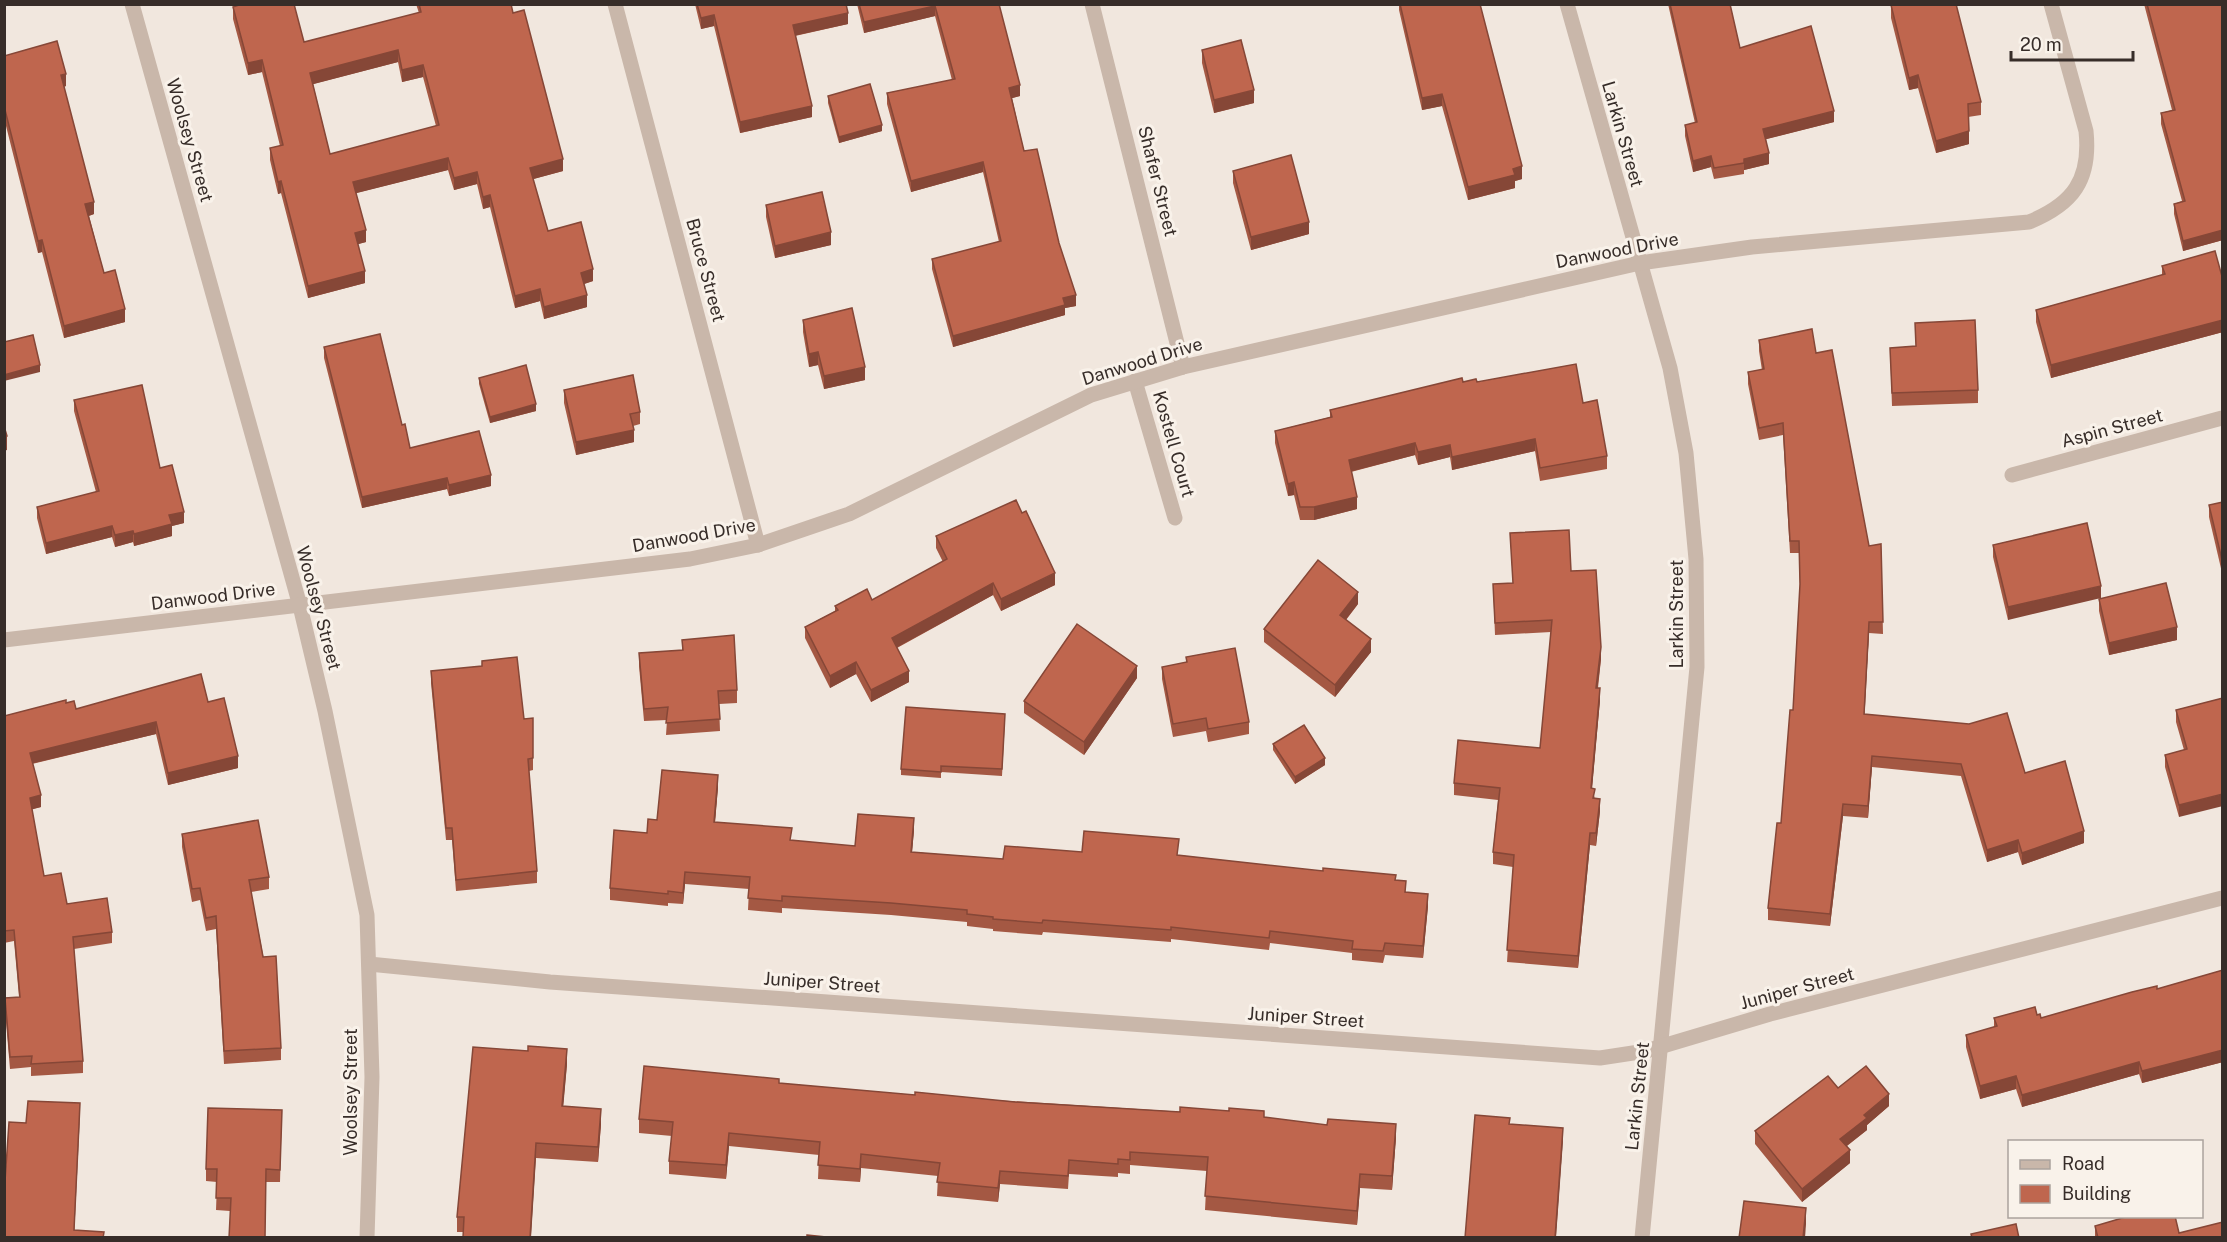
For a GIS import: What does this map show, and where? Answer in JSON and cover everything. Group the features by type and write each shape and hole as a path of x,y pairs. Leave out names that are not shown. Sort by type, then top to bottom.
{"street":[{"name":"Woolsey Street","path":"132,4 300,606 325,711 367,915 372,1077 367,1238"},
{"name":"Bruce Street","path":"615,4 758,545"},
{"name":"Shafer Street","path":"1092,4 1183,367"},
{"name":"Larkin Street","path":"1567,4 1670,368 1686,453 1696,559 1697,667 1642,1238"},
{"name":"Danwood Drive","path":"4,640 690,559 758,545 849,514 1091,395 1183,367 1640,263 1752,247 2028,222 2054,212 2073,193 2084,175 2088,153 2086,131 2051,4"},
{"name":"Kostell Court","path":"1135,381 1175,518"},
{"name":"Aspin Street","path":"2012,475 2223,418"},
{"name":"Juniper Street","path":"369,964 550,982 1600,1058 1661,1046 1770,1014 2223,898"}],"building":[{"path":"242,4 294,4 304,42 421,12 419,4 511,4 513,13 524,10 563,159 530,168 548,231 581,222 593,269 581,273 587,295 544,307 540,289 515,296 490,195 483,197 477,172 454,178 448,158 353,182 366,230 355,233 365,271 308,286 281,181 278,182 270,148 283,145 262,60 248,63 233,7","holes":["398,50 402,70 423,65 439,125 330,154 310,73"]},
{"path":"697,4 846,4 848,13 793,25 812,106 740,122 714,15 701,18"},
{"path":"859,4 999,4 1020,85 1009,88 1024,151 1037,149 1059,243 1076,295 1063,298 1065,305 953,336 932,259 1001,241 983,162 911,181 887,93 955,79 935,6 864,22"},
{"path":"1400,4 1480,4 1522,166 1513,169 1515,175 1468,187 1442,94 1422,98"},
{"path":"1670,4 1730,4 1740,48 1811,26 1834,111 1763,129 1769,153 1744,159 1744,163 1714,168 1711,156 1693,161 1685,125 1697,122"},
{"path":"1956,4 1981,102 1968,104 1969,131 1936,141 1918,75 1909,78 1891,5"},
{"path":"2147,4 2223,4 2223,230 2183,241 2174,204 2185,201 2161,113 2175,110"},
{"path":"1241,40 1254,90 1214,100 1202,50"},
{"path":"57,41 66,74 61,75 94,202 85,204 104,273 115,270 125,309 64,326 42,240 38,241 4,106 4,56"},
{"path":"870,84 882,125 839,137 828,96"},
{"path":"1291,155 1309,222 1251,237 1233,171"},
{"path":"822,192 831,232 775,246 766,205"},
{"path":"2215,251 2223,280 2223,320 2051,365 2036,310 2165,274 2162,266"},
{"path":"852,308 865,367 824,376 818,352 809,354 803,320"},
{"path":"1975,320 1978,390 1892,393 1890,348 1916,346 1915,323"},
{"path":"1812,329 1816,353 1832,350 1869,546 1881,544 1883,622 1869,622 1864,714 1969,724 2007,713 2025,773 2065,761 2084,831 2022,853 2018,840 1987,850 1961,764 1872,756 1868,806 1843,804 1830,914 1768,908 1777,823 1781,823 1790,710 1793,710 1800,584 1799,541 1790,541 1783,423 1759,428 1748,372 1764,369 1759,340"},
{"path":"380,334 402,425 405,424 410,448 479,431 491,475 449,485 447,478 362,497 324,347"},
{"path":"33,335 40,365 4,375 4,342"},
{"path":"1576,364 1583,403 1597,400 1607,456 1540,468 1535,439 1452,457 1450,445 1418,452 1415,443 1349,460 1357,497 1314,507 1300,507 1294,482 1288,484 1275,431 1332,417 1330,410 1462,378 1463,382 1476,379 1477,382"},
{"path":"526,365 536,404 490,417 479,378"},
{"path":"633,375 640,412 630,414 634,430 576,442 564,390"},
{"path":"142,385 160,468 172,465 184,512 169,515 172,524 134,534 133,531 115,535 112,526 46,543 37,507 99,491 74,400"},
{"path":"1016,500 1022,513 1026,511 1055,573 1001,599 993,583 892,638 909,671 871,690 856,662 830,676 805,627 838,610 835,606 867,589 872,600 947,559 936,536"},
{"path":"2223,502 2223,564 2209,505"},
{"path":"2087,523 2101,586 2008,607 1993,545"},
{"path":"1569,530 1571,571 1596,570 1601,647 1596,688 1600,688 1591,788 1595,789 1593,798 1600,799 1596,833 1590,833 1578,956 1507,950 1514,855 1493,852 1500,788 1454,783 1458,740 1540,748 1552,620 1495,623 1493,584 1513,583 1510,533"},
{"path":"1318,560 1358,592 1340,615 1371,639 1335,685 1264,629"},
{"path":"2166,583 2177,627 2109,643 2099,599"},
{"path":"1077,624 1137,666 1084,742 1024,701"},
{"path":"734,635 737,690 718,691 720,719 666,723 668,707 644,709 639,653 683,650 682,640"},
{"path":"1235,648 1249,722 1208,729 1206,718 1173,724 1162,667 1187,662 1186,657"},
{"path":"517,657 524,719 533,718 533,758 528,759 537,871 456,880 452,828 446,828 431,671 482,666 482,661"},
{"path":"201,674 208,702 224,698 238,756 168,773 156,722 30,753 41,795 30,798 44,876 61,873 67,904 107,898 112,932 73,937 83,1061 31,1064 32,1056 10,1057 5,998 20,997 14,930 4,931 4,716 66,700 66,703 74,701 76,709"},
{"path":"2223,698 2223,794 2179,805 2165,755 2187,749 2176,710"},
{"path":"906,707 1005,714 1002,769 941,766 941,772 901,769"},
{"path":"1304,725 1325,758 1295,777 1273,744"},
{"path":"662,770 718,775 714,822 792,828 790,840 855,846 858,814 914,818 911,852 1003,859 1005,846 1082,852 1084,831 1179,839 1177,855 1323,871 1323,868 1396,875 1395,880 1406,881 1405,892 1428,894 1423,946 1385,943 1383,951 1352,949 1353,941 1270,931 1269,938 1171,927 1171,930 1043,920 1042,923 993,919 993,917 967,914 967,910 891,903 782,896 782,901 748,898 750,877 685,872 683,893 668,891 668,894 610,888 614,830 647,833 648,819 657,820"},
{"path":"258,820 269,877 249,880 263,957 276,956 281,1048 224,1051 216,916 206,918 200,888 192,889 182,834"},
{"path":"2223,970 2223,1050 2142,1071 2139,1062 2022,1095 2016,1076 1980,1086 1966,1035 1997,1026 1994,1018 2035,1007 2037,1015 2040,1014 2041,1018 2132,992 2157,986 2157,989"},
{"path":"528,1046 567,1049 562,1106 601,1109 598,1147 536,1143 530,1238 463,1238 464,1217 457,1217 473,1047 528,1051"},
{"path":"644,1066 779,1079 779,1083 915,1095 915,1092 1015,1102 1180,1112 1180,1107 1229,1111 1229,1108 1264,1111 1264,1117 1327,1125 1328,1119 1396,1124 1392,1176 1360,1174 1357,1211 1205,1196 1208,1157 1130,1152 1130,1160 1118,1159 1118,1164 1069,1160 1068,1176 1000,1171 998,1188 937,1182 940,1163 861,1154 860,1169 818,1165 820,1142 729,1133 726,1165 669,1161 673,1122 639,1119"},
{"path":"1866,1066 1889,1094 1864,1115 1867,1118 1840,1139 1850,1150 1802,1189 1755,1131 1828,1076 1838,1088"},
{"path":"28,1101 80,1103 74,1230 104,1232 103,1238 4,1238 4,1196 9,1122 26,1123"},
{"path":"208,1108 282,1110 280,1170 266,1169 265,1238 229,1238 231,1198 216,1198 217,1169 206,1169"},
{"path":"1475,1115 1510,1118 1509,1124 1563,1128 1555,1238 1465,1238"},
{"path":"1744,1201 1806,1208 1803,1238 1739,1238"},
{"path":"2122,1218 2175,1218 2179,1233 2223,1222 2223,1238 2098,1238 2095,1226"},
{"path":"2016,1224 2019,1238 1972,1238 1971,1234"},
{"path":"807,1235 836,1238 807,1238"}]}
